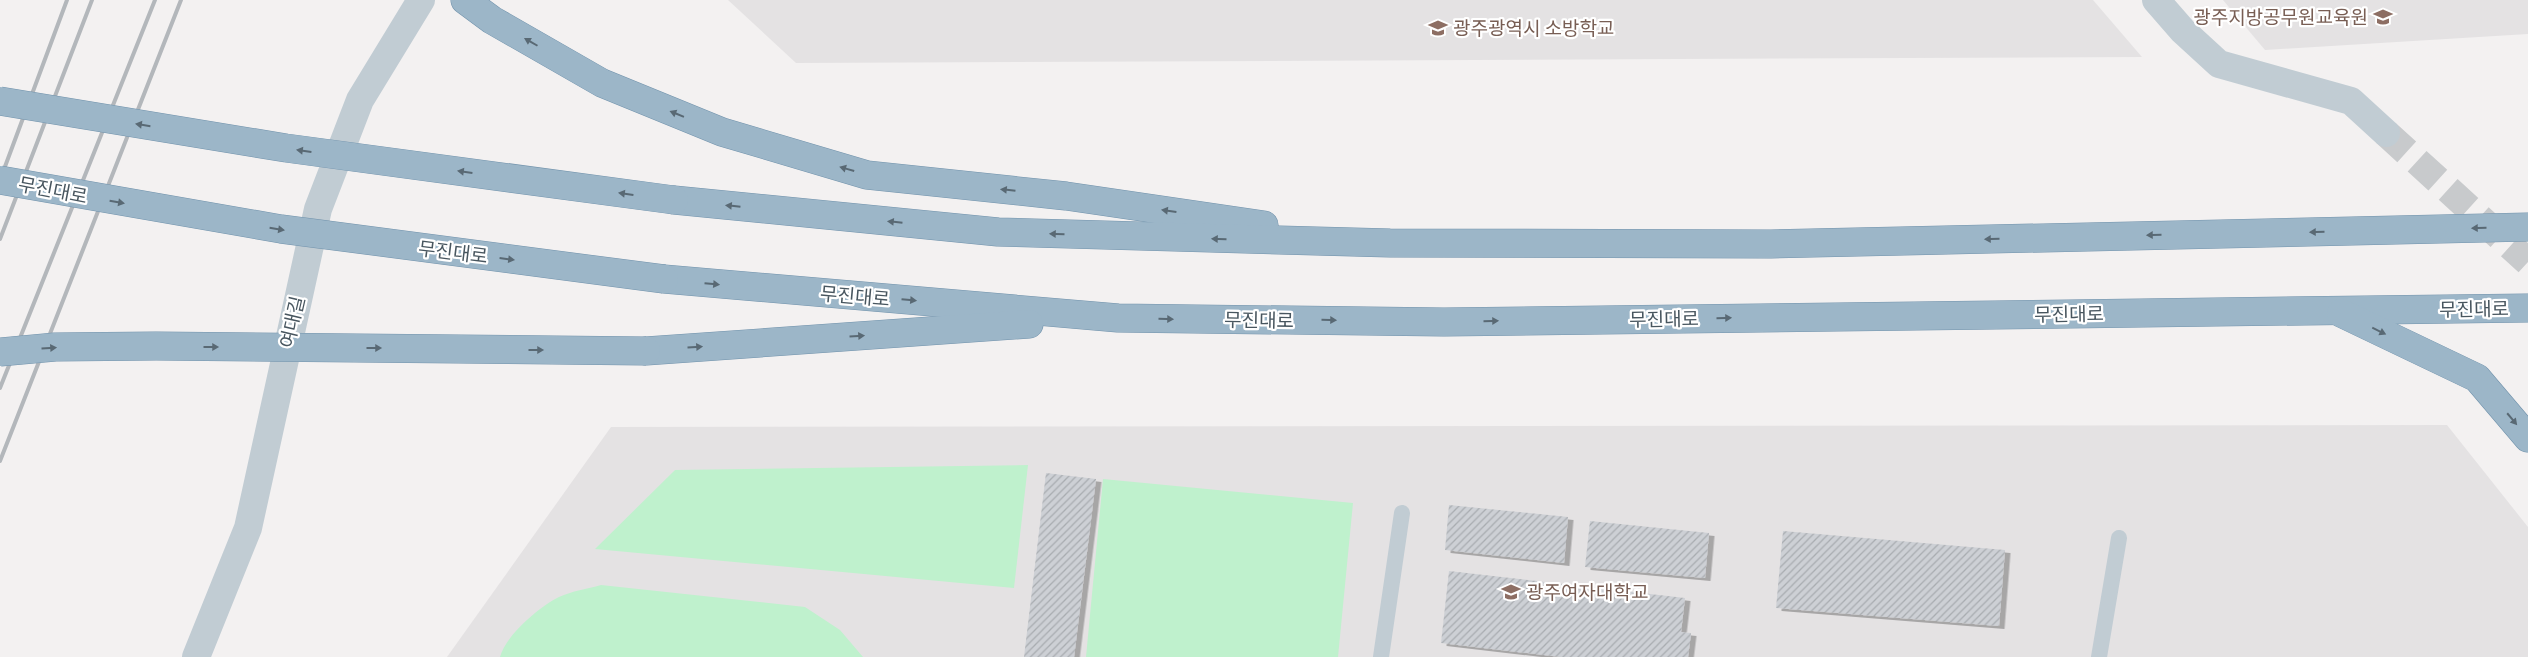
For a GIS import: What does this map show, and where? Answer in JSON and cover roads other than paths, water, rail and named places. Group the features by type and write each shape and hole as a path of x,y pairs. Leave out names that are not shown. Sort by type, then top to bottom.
{"highway":[{"path":"466,0 492,20 602,83 722,132 867,175 1066,196 1390,243"},
{"path":"0,101 286,148 674,200 998,232 1390,243 1771,244 2528,226"},
{"name":"무진대로","path":"0,180 281,229 664,279 1118,318 1444,322 2528,308"},
{"path":"2335,310 2477,378 2528,438"},
{"path":"0,352 56,347 156,346 646,351 1118,318"}],"street":[{"name":"여대길","path":"196,657 248,528 318,209 360,100 421,0"},
{"path":"2156,0 2183,31 2219,64 2351,101 2386,133"}],"lane":[{"path":"1380,657 1402,513"},
{"path":"2099,657 2119,538"}],"tunnel":[{"path":"2386,133 2528,262"}],"railway":[{"path":"0,180 67,0"},
{"path":"0,239 92,0"},
{"path":"0,388 155,0"},
{"path":"0,461 181,0"}],"place":[{"name":"광주지방공무원교육원","path":"2383,17"},
{"name":"광주광역시 소방학교","path":"1438,28"},
{"name":"광주여자대학교","path":"1511,592"}]}
